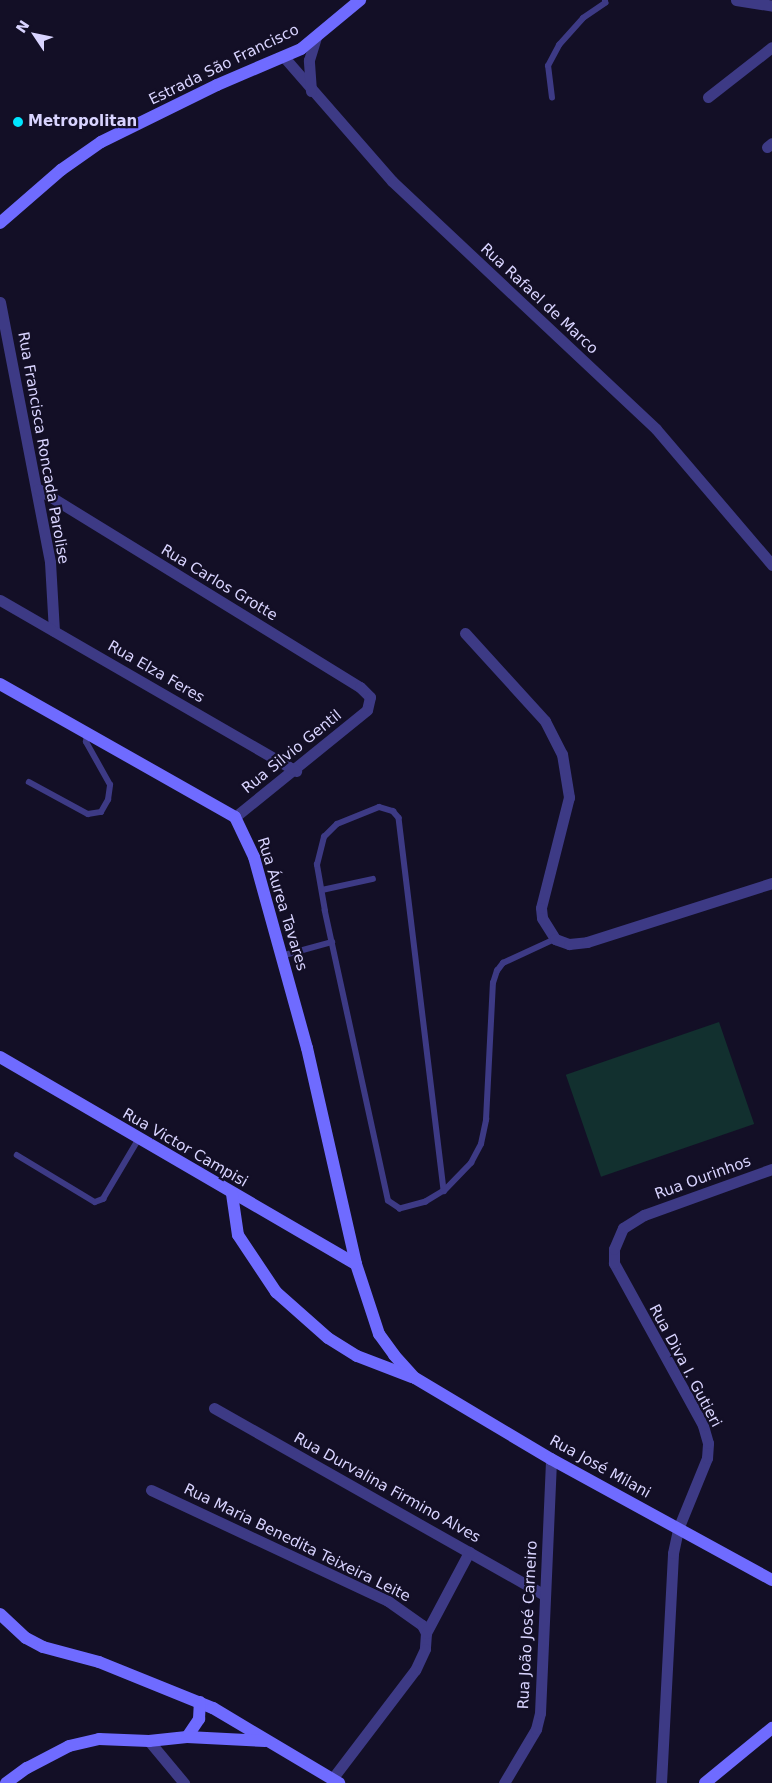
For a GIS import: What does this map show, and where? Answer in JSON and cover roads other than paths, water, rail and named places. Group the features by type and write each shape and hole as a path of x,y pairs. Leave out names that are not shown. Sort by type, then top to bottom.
{"street":[{"name":"Estrada São Francisco","path":"0,223 61,170 101,142 217,84 283,56 316,37 360,0"},
{"path":"736,0 772,6"},
{"path":"311,91 309,60 316,37"},
{"path":"708,97 772,47"},
{"name":"Rua Rafael de Marco","path":"283,56 311,91 392,181 656,429 772,565"},
{"name":"Rua Francisca Roncada Parolise","path":"0,302 38,489 50,562 54,631"},
{"name":"Rua Carlos Grotte","path":"38,489 360,686 370,696 367,710"},
{"name":"Rua Elza Feres","path":"0,600 296,771"},
{"path":"465,633 545,721 562,754 569,796 541,908 542,918 555,938 569,944 587,942 772,883"},
{"path":"0,684 87,731 235,817"},
{"name":"Rua Silvio Gentil","path":"235,817 296,771 367,710"},
{"name":"Rua Áurea Tavares","path":"235,817 254,857 281,956 327,1129 356,1264"},
{"name":"Rua Victor Campisi","path":"0,1057 138,1140 356,1264"},
{"name":"Rua Ourinhos","path":"644,1215 772,1169"},
{"name":"Rua José Milani","path":"232,1194 238,1235 276,1292 328,1338 350,1351 414,1378 551,1459 772,1580"},
{"name":"Rua Diva I. Gutieri","path":"644,1215 622,1228 614,1249 614,1263 703,1426 708,1443 707,1458 678,1529 672,1562 661,1783"},
{"name":"Rua José Milani","path":"356,1264 380,1334 414,1378"},
{"name":"Rua Durvalina Firmino Alves","path":"214,1408 544,1595"},
{"name":"Rua João José Carneiro","path":"504,1783 536,1729 551,1459"},
{"name":"Rua Maria Benedita Teixeira Leite","path":"151,1490 388,1601 413,1616 426,1633"},
{"path":"0,1614 14,1628 43,1647 99,1662 200,1702 335,1781 415,1670 426,1650 426,1633 469,1552"},
{"path":"0,1626 14,1628"},
{"path":"188,1737 199,1719 200,1702"},
{"path":"705,1783 772,1728"},
{"path":"5,1779 69,1746 99,1739 149,1741 188,1737 267,1742"},
{"path":"149,1741 184,1783"}],"lane":[{"path":"552,98 548,66 559,44 583,18 605,4 605,0"},
{"path":"29,782 88,814 101,812 108,800 110,785 86,742 87,731"},
{"path":"444,1191 399,818 393,811 379,807 361,812 337,824 324,837 317,865 332,942 388,1201 400,1209 426,1202 444,1191 471,1163 481,1144 486,1120 493,983 497,971 503,963 555,938"},
{"path":"322,890 373,879"},
{"path":"281,956 332,942"},
{"path":"17,1154 95,1202 103,1199 138,1140"}],"place":[{"name":"Metropolitan","path":"18,122"}]}
